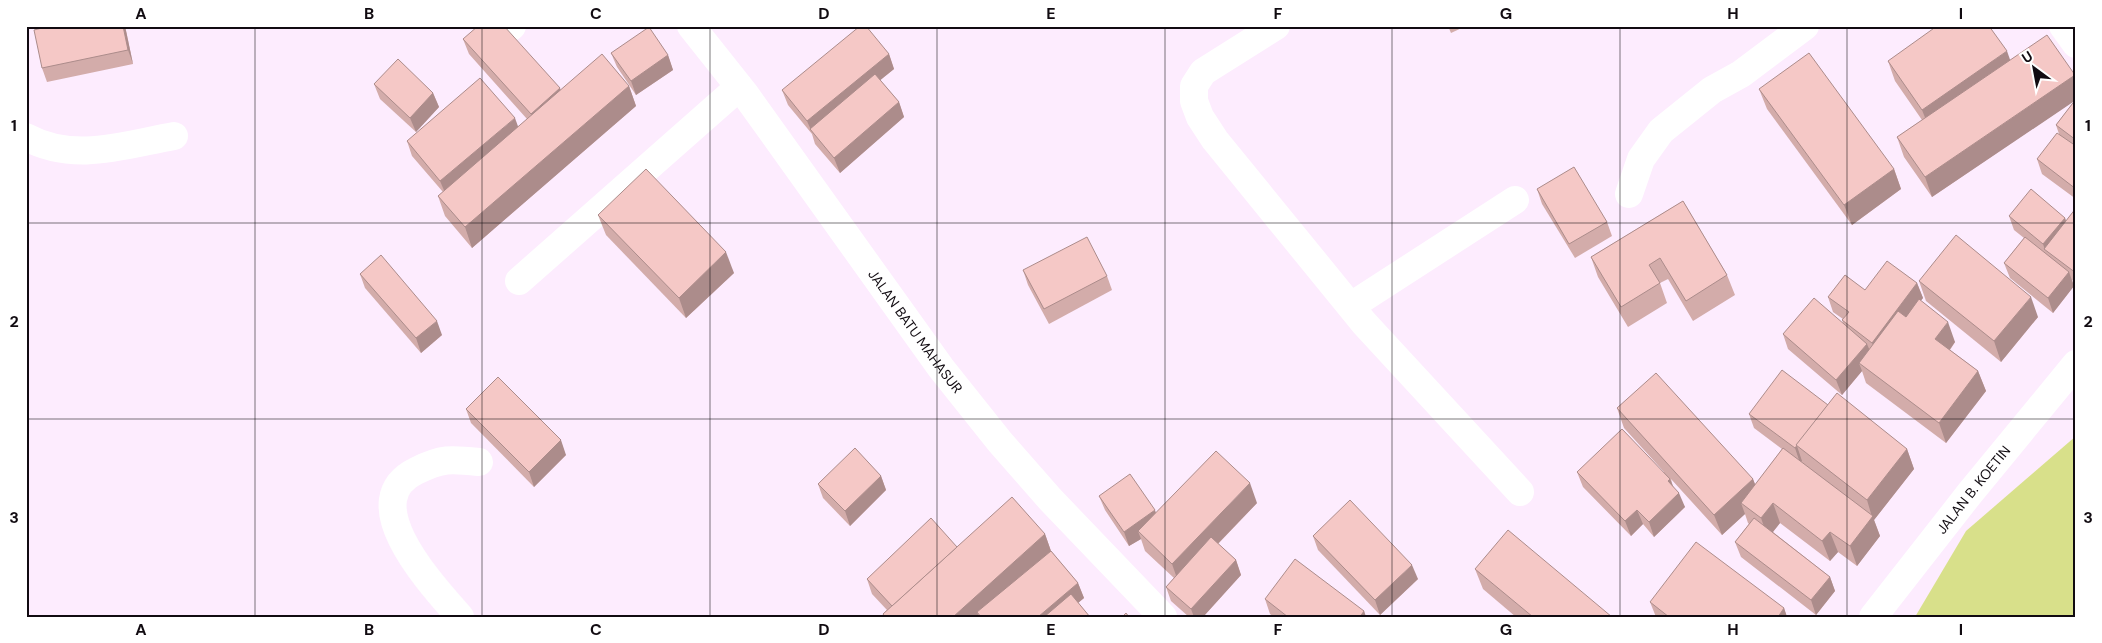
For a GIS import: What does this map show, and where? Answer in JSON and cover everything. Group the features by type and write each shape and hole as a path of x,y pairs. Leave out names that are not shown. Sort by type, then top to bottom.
{"street":[{"name":"JALAN BATU MAHASUR","path":"692,26 739,87 941,368 1000,442 1050,499 1162,617"},
{"path":"1276,26 1203,72 1194,86 1194,101 1200,117 1215,140 1351,306 1520,492"},
{"path":"2063,26 2076,44"},
{"path":"1629,194 1641,159 1660,131 1712,90 1741,74 1791,29"},
{"path":"519,281 739,87"},
{"path":"26,137 56,150 84,152 174,136"},
{"path":"1351,306 1515,200"},
{"name":"JALAN B. KOETIN","path":"1873,617 1970,493 2074,369"},
{"path":"460,617 436,589 402,540 393,517 394,498 398,485 411,473 430,464 453,459 479,462"}],"green space":[{"path":"2076,436 2076,617 1915,617 1966,531"}],"building":[{"path":"50,26 123,26 128,50 42,68 34,30"},
{"path":"478,26 504,26 560,88 531,114 463,39"},
{"path":"860,26 866,26 889,54 807,121 782,90"},
{"path":"1937,26 1989,26 2007,51 1922,110 1888,61"},
{"path":"649,27 668,55 631,81 611,53"},
{"path":"2047,35 2075,75 1925,177 1897,137"},
{"path":"1809,53 1894,169 1844,205 1759,89"},
{"path":"602,54 629,86 465,227 438,196"},
{"path":"398,59 433,93 410,118 374,84"},
{"path":"875,74 899,102 834,158 810,129"},
{"path":"480,78 515,118 440,181 407,141"},
{"path":"2076,99 2076,140 2056,125"},
{"path":"2057,133 2076,146 2076,189 2037,159"},
{"path":"1574,167 1607,222 1569,244 1537,189"},
{"path":"646,169 726,252 679,298 598,215"},
{"path":"2031,189 2065,218 2043,244 2009,216"},
{"path":"1683,201 1727,275 1686,301 1660,258 1649,265 1660,283 1621,307 1591,257"},
{"path":"2076,208 2076,273 2044,249"},
{"path":"1956,235 2031,297 1994,341 1919,281"},
{"path":"1087,237 1107,276 1044,309 1023,270"},
{"path":"2025,237 2069,272 2048,298 2004,263"},
{"path":"381,255 437,321 416,338 360,274"},
{"path":"1887,261 1917,283 1872,343 1842,320 1849,312 1828,297 1845,275 1865,290"},
{"path":"1814,298 1867,344 1836,380 1783,334"},
{"path":"1919,299 1948,322 1935,339 1978,371 1939,423 1859,363 1898,311 1906,317"},
{"path":"1782,370 1828,405 1795,448 1749,414"},
{"path":"1656,373 1753,479 1714,515 1617,408"},
{"path":"498,377 561,440 529,472 466,409"},
{"path":"1837,393 1907,449 1867,500 1796,445"},
{"path":"1622,429 1670,479 1668,481 1679,493 1649,522 1637,510 1625,521 1577,472"},
{"path":"855,448 881,476 845,511 818,484"},
{"path":"1783,448 1873,516 1850,546 1830,532 1822,541 1773,503 1761,518 1741,503"},
{"path":"1216,451 1250,483 1172,564 1138,531"},
{"path":"1130,474 1155,510 1124,532 1099,496"},
{"path":"1012,497 1045,534 953,617 885,617 883,614"},
{"path":"1350,500 1412,565 1375,600 1313,536"},
{"path":"931,518 957,547 892,606 867,579"},
{"path":"1754,518 1830,577 1811,600 1735,542"},
{"path":"1508,530 1612,617 1533,617 1475,569"},
{"path":"1211,537 1236,560 1191,609 1166,587"},
{"path":"1696,542 1784,608 1778,617 1669,617 1650,602"},
{"path":"1051,551 1078,583 1038,617 981,617 977,612"},
{"path":"1295,559 1364,611 1360,617 1288,617 1265,599"},
{"path":"1071,594 1090,617 1044,617"}]}
